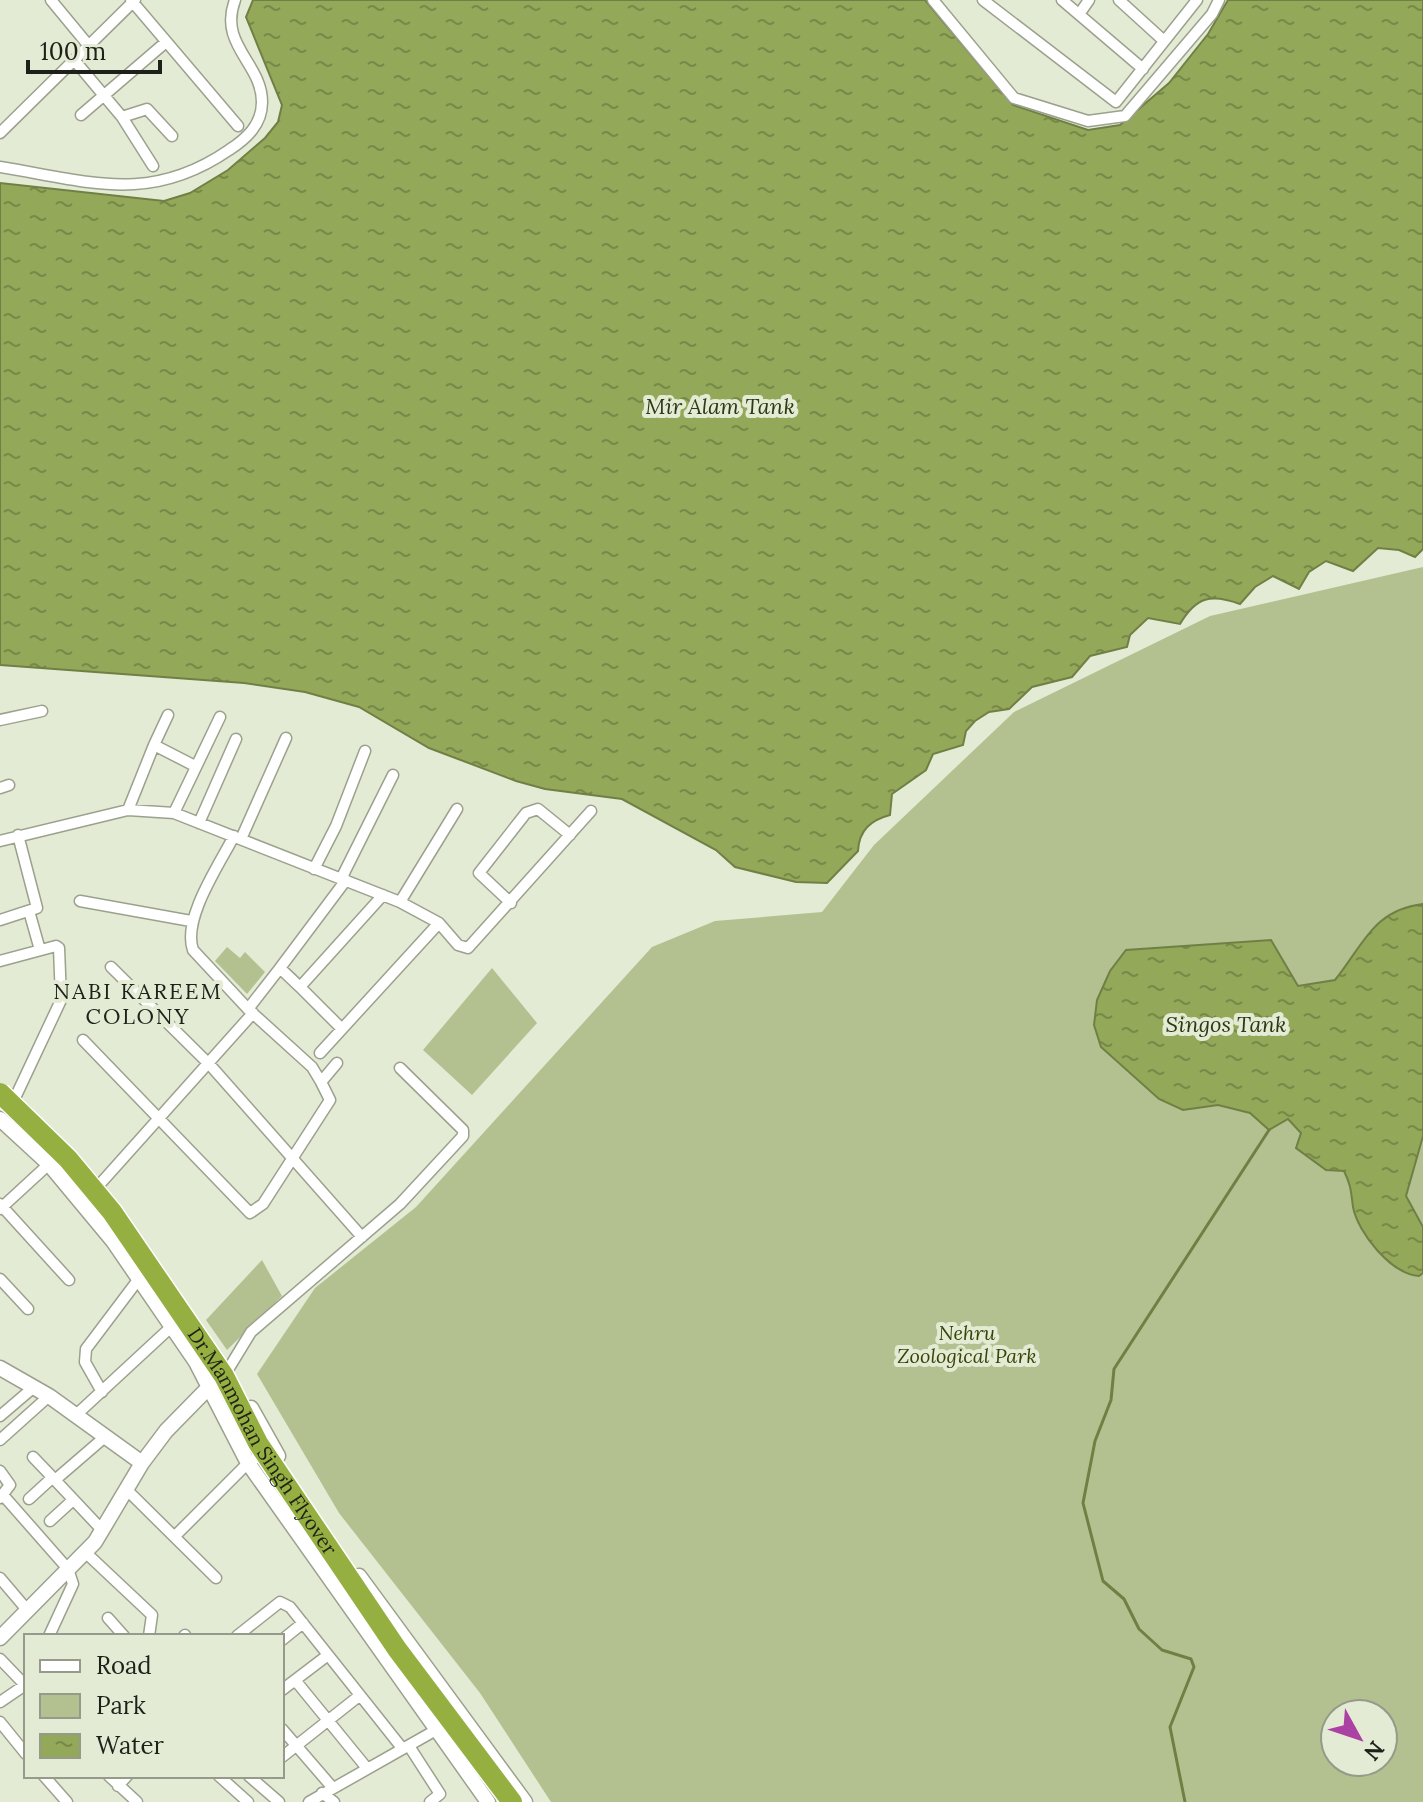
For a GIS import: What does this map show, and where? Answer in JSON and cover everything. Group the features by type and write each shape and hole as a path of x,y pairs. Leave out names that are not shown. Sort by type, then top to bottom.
{"highway":[{"name":"Dr.Manmohan Singh Flyover","path":"5,1098 106,1217 213,1370 272,1479 425,1702 501,1802"},
{"name":"Dr.Manmohan Singh Flyover","path":"5,1098 68,1159 112,1212 224,1376 258,1443 397,1649 512,1802"}],"main road":[{"path":"0,1083 5,1098 100,1188 229,1368 272,1447 338,1548 525,1802"},
{"path":"0,1119 49,1164 81,1200 196,1362 248,1463 488,1802"},
{"path":"0,1368 49,1396 142,1463"},
{"path":"0,1638 103,1531 142,1463 166,1431 229,1368"},
{"path":"476,1785 497,1765"}],"street":[{"path":"51,0 89,46"},
{"path":"0,167 88,183 146,186 210,163 243,141 260,116 262,100 256,79 236,46 231,25 235,0"},
{"path":"933,0 1014,98 1088,121 1125,116 1212,14 1219,0"},
{"path":"983,0 1116,102 1197,0"},
{"path":"1062,0 1143,69"},
{"path":"1080,13 1089,0"},
{"path":"1119,0 1163,40"},
{"path":"1,129 75,61 133,1 238,126"},
{"path":"81,115 166,42"},
{"path":"75,61 122,117 153,166"},
{"path":"122,117 145,108 172,136"},
{"path":"0,720 42,711"},
{"path":"128,810 168,715"},
{"path":"174,813 220,717"},
{"path":"83,1040 250,1213 263,1204 330,1100 312,1067 250,1011 193,950 189,940 191,921 237,838 286,738"},
{"path":"199,823 236,739"},
{"path":"154,745 195,766"},
{"path":"314,869 336,826 365,751"},
{"path":"81,1200 100,1188 160,1121 210,1065 250,1011 343,880 393,775"},
{"path":"400,902 457,809"},
{"path":"511,903 479,873 526,813 538,809 570,835"},
{"path":"0,841 128,810 174,813 400,902 439,923 458,945 468,948 591,811"},
{"path":"0,920 38,906 18,835"},
{"path":"300,987 383,895"},
{"path":"80,901 191,921"},
{"path":"29,911 40,950"},
{"path":"320,1053 439,923"},
{"path":"0,961 56,946 59,948 61,1000 5,1098"},
{"path":"111,967 210,1065 362,1237"},
{"path":"280,968 342,1029"},
{"path":"321,1082 337,1063"},
{"path":"229,1368 251,1332 400,1204 464,1133 400,1068"},
{"path":"49,1164 1,1206 69,1280"},
{"path":"0,1279 28,1309"},
{"path":"102,1392 85,1362 86,1349 138,1280"},
{"path":"76,1415 170,1328"},
{"path":"0,1416 34,1387"},
{"path":"0,1440 49,1396"},
{"path":"29,1499 106,1436"},
{"path":"175,1536 248,1463 272,1447"},
{"path":"33,1457 103,1531"},
{"path":"0,1471 10,1485 1,1496 68,1569 73,1584 50,1634"},
{"path":"126,1489 216,1578"},
{"path":"50,1521 73,1500"},
{"path":"85,1552 152,1615 149,1634"},
{"path":"0,1578 28,1611"},
{"path":"240,1634 280,1602 290,1607 440,1794 430,1802"},
{"path":"108,1618 122,1634"},
{"path":"284,1638 303,1623"},
{"path":"284,1688 328,1655"},
{"path":"0,1659 24,1680 0,1702"},
{"path":"295,1680 366,1767"},
{"path":"284,1755 330,1722 359,1696"},
{"path":"0,1722 24,1752"},
{"path":"309,1802 436,1730"},
{"path":"284,1731 334,1802"},
{"path":"46,1778 67,1802"},
{"path":"111,1778 137,1802"},
{"path":"117,1802 126,1778"},
{"path":"221,1778 248,1802"},
{"path":"262,1780 279,1802"}],"green space":[{"name":"Nehru Zoological Park","path":"1423,567 1423,1802 551,1802 480,1693 339,1513 257,1374 315,1288 416,1207 652,947 715,921 822,912 874,845 1014,712 1210,616"},
{"path":"227,947 240,958 245,952 265,972 247,994 215,961"},
{"path":"492,968 537,1023 472,1095 423,1050"},
{"path":"262,1260 282,1296 227,1350 206,1320"}],"water":[{"name":"Mir Alam Tank","path":"253,0 925,0 1013,105 1088,130 1120,125 1169,83 1208,34 1228,0 1423,0 1423,549 1415,557 1399,550 1378,548 1353,571 1326,561 1309,572 1299,589 1273,576 1255,587 1240,604 1212,598 1198,603 1180,624 1148,618 1130,635 1127,647 1090,656 1072,677 1032,687 1009,709 989,712 975,721 966,731 963,745 933,754 926,770 892,794 890,815 867,827 858,851 827,883 796,882 735,867 716,850 622,799 545,789 516,781 429,748 359,707 305,692 244,683 0,665 0,183 164,201 190,193 228,170 265,138 278,122 282,105 246,17"},
{"name":"Singos Tank","path":"1423,904 1423,1136 1406,1196 1423,1227 1423,1273 1419,1276 1398,1268 1377,1250 1356,1217 1344,1171 1326,1170 1296,1148 1301,1133 1288,1119 1269,1130 1250,1113 1218,1105 1183,1110 1159,1099 1101,1047 1094,1025 1097,1000 1110,971 1126,950 1271,940 1298,986 1335,980 1381,921 1392,913"}],"waterway":[{"path":"1185,1802 1170,1727 1194,1667 1191,1659 1162,1650 1139,1629 1124,1599 1103,1581 1083,1503 1095,1441 1111,1400 1114,1369 1269,1130"}],"district":[{"name":"NABI KAREEM COLONY","path":"138,1004"}]}
